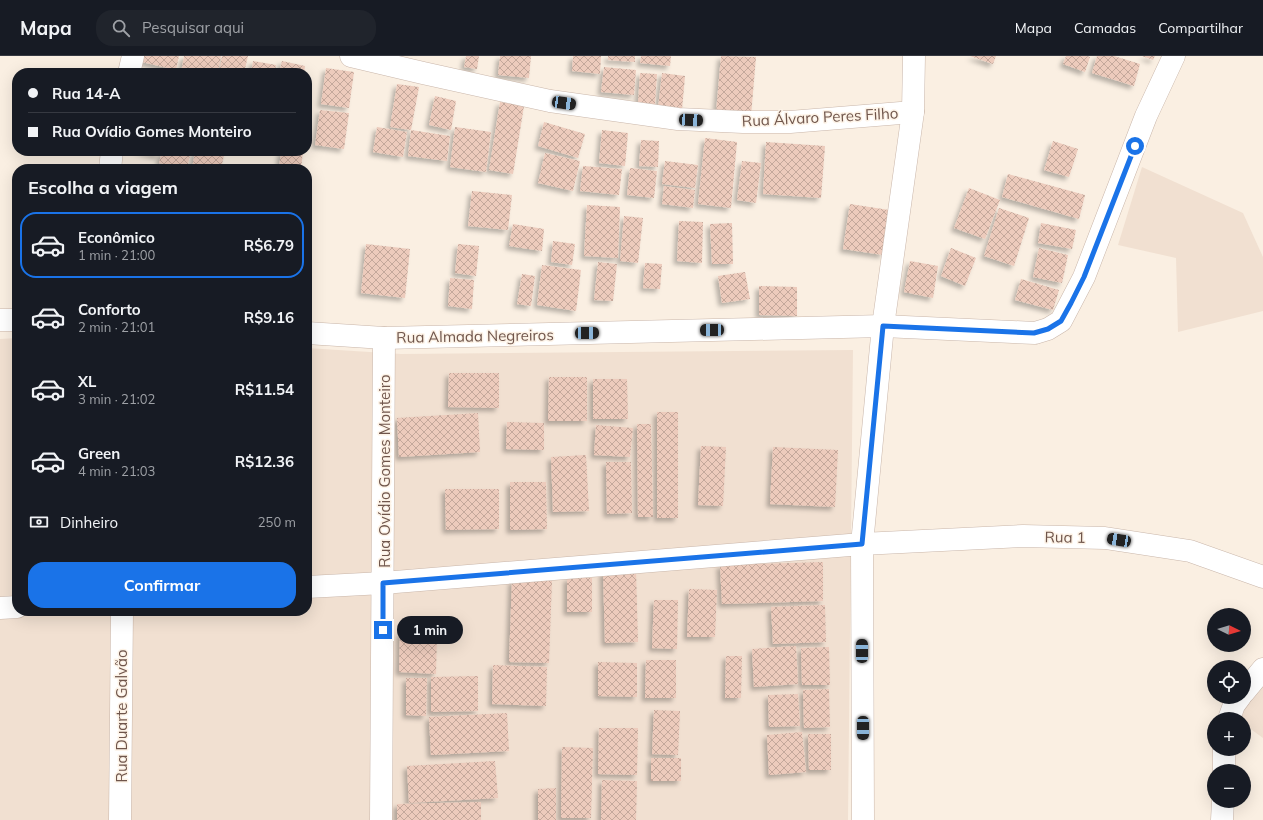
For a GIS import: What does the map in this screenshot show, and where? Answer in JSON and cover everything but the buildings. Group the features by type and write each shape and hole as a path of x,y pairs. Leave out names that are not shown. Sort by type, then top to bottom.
{"street":[{"path":"130,68 133,56"},
{"name":"Rua Álvaro Peres Filho","path":"351,56 550,101 678,120 790,122 912,112"},
{"path":"863,820 862,544 883,326 912,112 914,56"},
{"name":"Rua Almada Negreiros","path":"312,333 384,338 883,326 1034,333 1048,329 1061,321 1084,277 1146,116 1174,56"},
{"path":"0,320 12,320"},
{"name":"Rua Ovídio Gomes Monteiro","path":"381,820 384,338"},
{"name":"Rua 1","path":"312,587 383,583 862,544 1023,536 1105,538 1190,552 1263,577"},
{"path":"0,608 12,607"},
{"name":"Rua Duarte Galvão","path":"120,820 122,616"},
{"path":"1251,684 1263,669"},
{"path":"1222,820 1223,808"}],"shaded area":[{"path":"1142,167 1243,213 1263,257 1263,311 1178,332 1176,258 1118,245"},
{"path":"12,338 12,616 312,616 312,348 401,354 853,350 848,820 0,820 0,339"},
{"path":"1263,666 1263,738 1251,729 1251,712 1241,712 1245,704 1251,704 1251,691"}],"route":[{"path":"383,630 383,583 862,544 883,326 1034,333 1048,329 1061,321 1084,277 1135,146"}]}
